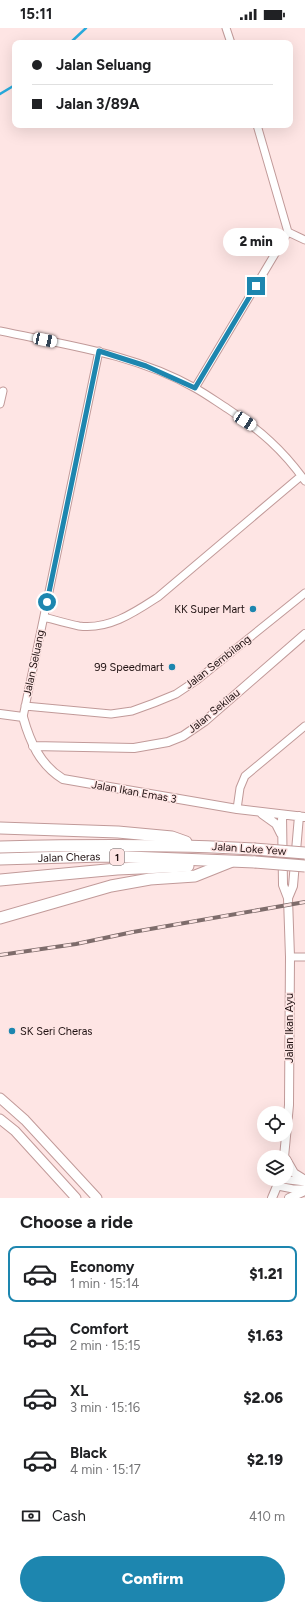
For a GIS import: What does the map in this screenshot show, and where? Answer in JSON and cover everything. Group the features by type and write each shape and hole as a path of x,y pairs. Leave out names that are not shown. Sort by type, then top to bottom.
{"highway":[{"path":"0,828 118,832 172,837 194,845"},
{"name":"Jalan Cheras","path":"0,847 194,845"},
{"name":"Jalan Loke Yew","path":"194,845 305,853"},
{"name":"Jalan Cheras","path":"0,860 103,856 234,861"},
{"path":"0,880 117,869 194,866 234,861"},
{"path":"0,918 111,886 150,880 195,876 234,861"},
{"name":"Jalan Loke Yew","path":"234,861 305,866"}],"main road":[{"path":"0,1098 25,1120 97,1198"},
{"path":"0,1119 15,1131 76,1198"}],"street":[{"path":"226,28 230,40"},
{"path":"195,388 288,232 258,128"},
{"path":"288,232 305,240"},
{"path":"0,331 99,351 146,366 195,388 256,428 279,449 303,479 158,597 137,611 120,620 94,626 80,626 44,617"},
{"name":"Jalan Seluang","path":"23,716 99,351"},
{"path":"0,404 2,392"},
{"name":"Jalan Sembilang","path":"25,706 111,714 132,711 154,703 176,694 197,680 305,593"},
{"name":"Jalan Sekilau","path":"34,746 134,748 168,742 183,736 205,721 305,634"},
{"path":"0,714 23,716"},
{"name":"Jalan Ikan Emas 3","path":"23,716 40,758 49,768 63,779 260,813 302,817"},
{"path":"237,809 240,788 246,776 305,726"},
{"path":"260,813 269,817 276,824 282,834"},
{"name":"Jalan Ikan Ayu","path":"282,815 283,885 288,898 290,957 289,1105 286,1150"},
{"name":"Jalan Ikan Ayu","path":"288,898 294,886 296,835 302,817"},
{"path":"296,835 305,828"},
{"path":"290,957 305,957"},
{"path":"293,1171 305,1181"},
{"path":"293,1181 305,1181"},
{"path":"272,1198 278,1186"},
{"path":"288,1186 293,1189 305,1190"},
{"path":"289,1198 305,1190"}],"waterway":[{"path":"73,40 86,28"},
{"path":"0,94 12,87"}],"railway":[{"path":"0,955 76,944 133,932 305,902"}],"place":[{"name":"KK Super Mart","path":"253,609"},
{"name":"99 Speedmart","path":"172,667"},
{"name":"SK Seri Cheras","path":"12,1031"}],"route":[{"path":"47,602 99,351 146,366 176,378 195,388 256,286"}]}
